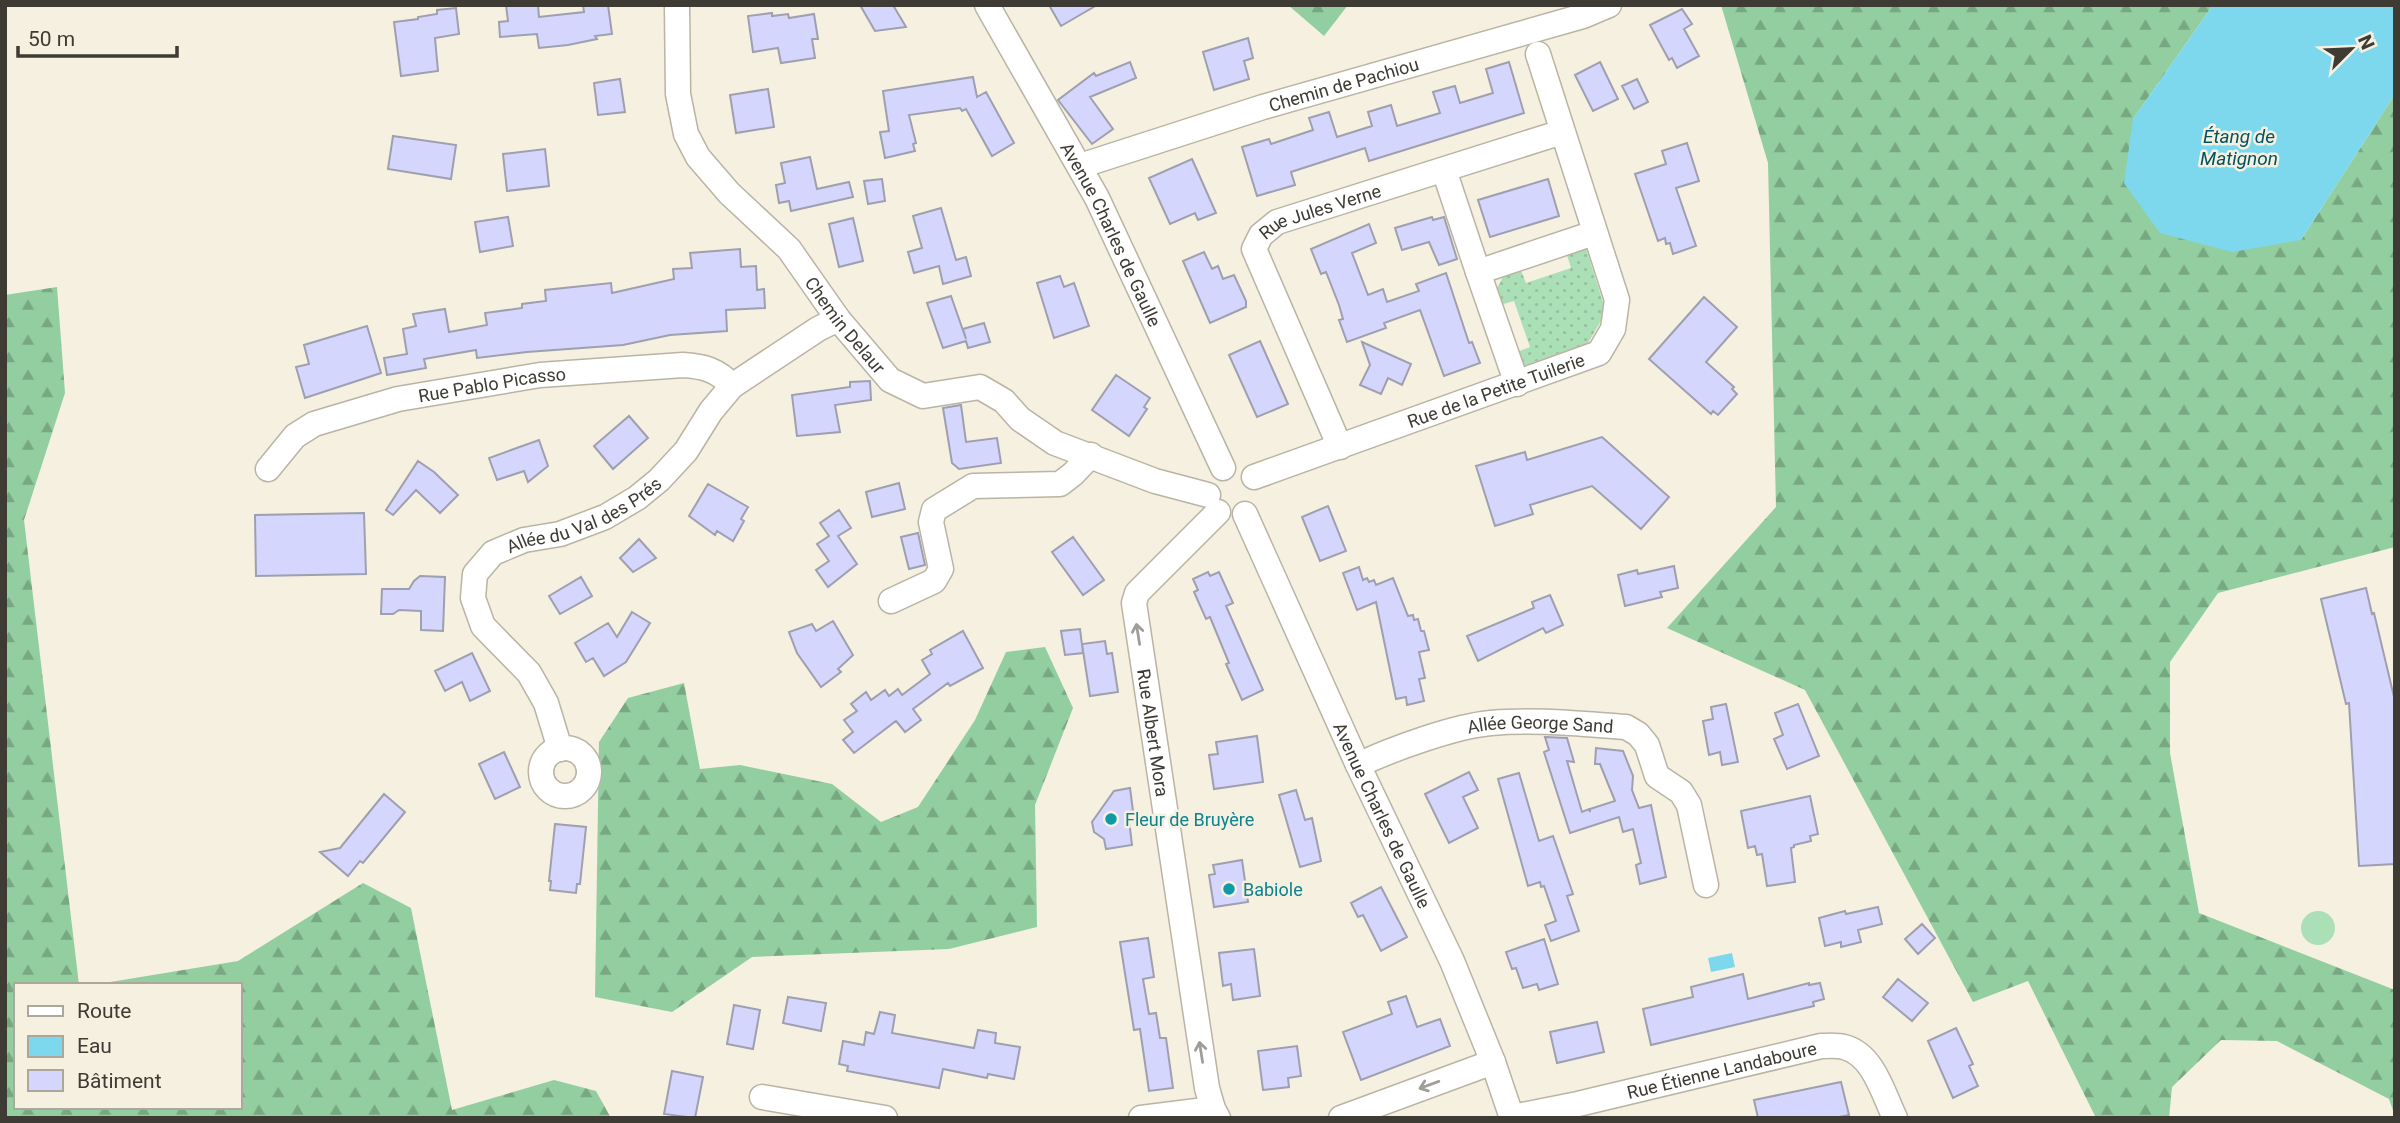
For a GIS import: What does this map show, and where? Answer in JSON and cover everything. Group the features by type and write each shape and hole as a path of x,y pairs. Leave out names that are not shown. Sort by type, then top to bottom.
{"street":[{"name":"Chemin Delaur","path":"677,5 678,94 686,134 698,157 729,193 789,249 838,319 890,380 923,396 980,387 1004,401 1020,419 1055,443 1213,503"},
{"name":"Avenue Charles de Gaulle","path":"987,5 1080,166 1223,468"},
{"name":"Chemin de Pachiou","path":"1080,166 1275,103 1583,16 1609,5"},
{"name":"Rue de la Petite Tuilerie","path":"1254,477 1599,353 1613,329 1616,300 1538,54"},
{"name":"Rue Jules Verne","path":"1340,447 1254,250 1261,235 1277,222 1562,132"},
{"path":"1444,170 1517,384"},
{"path":"1478,272 1594,233"},
{"name":"Allée du Val des Prés","path":"560,749 545,703 529,673 483,626 473,598 475,574 493,553 524,540 560,534 605,517 637,498 659,480 686,451 711,411 732,386 818,329 838,319"},
{"name":"Rue Pablo Picasso","path":"268,468 295,436 314,424 398,399 540,375 683,365 704,366 724,377 732,386"},
{"path":"891,601 934,581 941,569 931,522 934,510 973,486 1059,484 1091,455"},
{"path":"1234,466 1254,477 1259,491 1258,498 1245,514 1226,516 1213,503 1211,480 1223,468 1234,466"},
{"name":"Rue Albert Mora","path":"1142,1118 1216,1114 1207,1088 1134,603 1137,593 1213,503"},
{"name":"Avenue Charles de Gaulle","path":"1245,514 1358,765 1452,961 1512,1117"},
{"name":"Allée George Sand","path":"1358,765 1420,741 1489,723 1533,722 1626,727 1638,734 1647,745 1657,776 1681,792 1689,804 1706,885"},
{"name":"Rue Étienne Landaboure","path":"1512,1117 1821,1046 1842,1046 1856,1051 1871,1066 1895,1118"},
{"path":"1341,1118 1493,1062"},
{"path":"762,1097 886,1118"}],"green space":[{"path":"1288,5 1348,5 1324,36"},
{"path":"1721,5 2213,5 2133,119 2301,240 2395,94 2395,547 2218,593 2170,662 2170,753 2199,913 2395,990 2395,1116 2389,1099 2277,1041 2221,1040 2172,1087 2169,1118 2096,1118 2028,981 1973,1002 1805,690 1667,628 1776,507 1768,163"},
{"path":"1585,245 1606,312 1588,343 1520,367 1515,353 1530,347 1514,301 1500,305 1496,290 1505,273 1520,268 1526,283 1571,268 1566,252"},
{"path":"57,287 65,393 24,520 79,983 14,983 14,1109 242,1109 242,983 104,983 238,961 363,883 411,908 452,1110 554,1080 596,1091 611,1118 5,1118 5,295"},
{"path":"1045,647 1073,708 1035,805 1037,927 949,949 752,957 672,1012 595,997 599,742 628,698 684,683 700,769 740,765 832,784 881,822 918,807 975,720 1006,652"},
{"path":"2318,911 2330,916 2335,928 2330,940 2318,945 2306,940 2301,928 2306,916"}],"water":[{"name":"Étang de Matignon","path":"2213,5 2395,5 2395,94 2301,240 2232,252 2160,233 2124,183 2133,119"},
{"path":"1732,953 1735,967 1711,972 1708,958"}],"building":[{"path":"506,5 538,5 539,17 584,12 583,5 608,5 612,34 595,36 597,39 568,45 539,48 537,34 500,37 499,22 508,21"},
{"path":"860,5 893,5 906,27 875,31"},
{"path":"1049,5 1097,5 1061,26"},
{"path":"456,8 459,34 435,38 438,71 401,76 394,22 418,19 437,14 437,10"},
{"path":"1682,9 1692,24 1684,29 1699,56 1677,68 1672,58 1669,60 1650,25"},
{"path":"772,13 772,16 788,14 789,18 814,14 818,39 812,39 815,58 781,63 778,48 753,52 748,16"},
{"path":"1248,38 1253,58 1244,61 1249,79 1214,90 1203,52"},
{"path":"1130,62 1136,78 1090,97 1113,129 1092,144 1058,100 1094,73 1096,76"},
{"path":"1509,62 1524,113 1369,161 1365,148 1291,172 1295,185 1257,196 1242,147 1269,139 1271,144 1313,130 1309,118 1329,112 1337,137 1372,126 1368,112 1391,105 1397,126 1440,113 1433,92 1455,86 1460,103 1493,93 1486,69"},
{"path":"1600,62 1618,99 1593,111 1575,75"},
{"path":"973,77 977,97 986,92 1014,143 992,156 966,109 962,111 960,108 909,115 916,143 913,144 915,151 885,158 880,132 889,131 883,91"},
{"path":"620,79 625,112 598,115 594,83"},
{"path":"1637,79 1648,102 1634,109 1622,86"},
{"path":"768,89 774,127 736,133 730,95"},
{"path":"393,136 456,145 451,179 388,169"},
{"path":"1687,143 1699,181 1676,188 1696,246 1673,254 1670,243 1666,244 1665,238 1658,241 1635,174 1666,164 1662,151"},
{"path":"545,149 549,186 507,191 503,154"},
{"path":"810,157 817,189 849,182 853,197 791,211 789,201 779,203 776,185 785,183 781,163"},
{"path":"1192,159 1216,213 1198,220 1195,213 1170,224 1149,178"},
{"path":"882,179 885,201 868,204 864,181"},
{"path":"1548,179 1559,216 1490,237 1478,200"},
{"path":"941,208 956,260 966,257 971,276 943,284 939,266 914,273 908,252 922,248 913,216"},
{"path":"508,217 513,246 480,252 475,222"},
{"path":"1432,217 1433,220 1444,217 1457,259 1439,265 1429,242 1402,250 1395,228"},
{"path":"853,218 863,261 839,267 829,224"},
{"path":"1369,224 1376,243 1352,253 1368,295 1383,289 1387,302 1419,291 1416,284 1446,273 1469,343 1472,342 1480,363 1444,376 1420,310 1384,323 1386,328 1347,342 1339,320 1343,319 1339,305 1326,272 1321,274 1311,249"},
{"path":"740,249 741,267 756,266 757,290 764,289 765,308 726,310 727,331 670,335 623,345 477,358 476,350 424,359 426,368 387,375 384,358 407,354 403,329 416,326 413,314 445,309 449,332 487,325 485,313 522,308 522,304 546,301 545,290 611,283 612,293 674,279 673,269 692,268 690,253"},
{"path":"1204,252 1212,269 1218,266 1223,279 1234,275 1246,301 1246,307 1210,323 1183,261"},
{"path":"1060,276 1064,287 1074,283 1089,326 1054,338 1037,283"},
{"path":"951,296 966,339 963,329 984,323 990,342 968,348 966,341 943,348 927,303"},
{"path":"1704,297 1737,327 1706,362 1734,387 1732,389 1737,394 1718,415 1713,411 1711,414 1649,359"},
{"path":"367,326 381,373 305,398 296,367 309,364 304,345"},
{"path":"1260,341 1288,404 1257,417 1229,355"},
{"path":"1362,342 1411,364 1402,385 1388,378 1381,394 1360,385 1370,365"},
{"path":"1116,375 1150,398 1144,407 1147,409 1129,436 1092,410"},
{"path":"870,381 871,400 835,405 840,432 797,436 792,395 850,387 850,382"},
{"path":"961,405 966,442 997,438 1001,463 959,469 952,463 943,408"},
{"path":"629,416 648,438 613,469 594,446"},
{"path":"1602,437 1669,497 1641,529 1592,486 1530,505 1533,514 1495,526 1476,466 1525,452 1527,460"},
{"path":"539,440 548,466 528,482 524,471 497,480 489,458"},
{"path":"418,461 458,495 440,513 416,490 393,515 386,510"},
{"path":"899,483 905,509 872,517 866,492"},
{"path":"708,484 748,507 733,541 717,531 715,535 689,516"},
{"path":"1328,506 1346,551 1320,561 1302,517"},
{"path":"839,510 851,528 838,536 857,564 828,587 816,570 829,561 817,544 829,536 820,523"},
{"path":"364,513 366,574 256,576 255,515"},
{"path":"918,533 925,565 909,569 901,537"},
{"path":"1073,537 1104,580 1083,595 1052,552"},
{"path":"639,539 656,558 633,572 620,558"},
{"path":"1674,566 1678,588 1660,592 1662,597 1625,606 1618,575 1637,570 1638,574"},
{"path":"1359,567 1363,580 1374,580 1376,585 1393,578 1408,616 1413,615 1414,620 1418,619 1421,631 1424,631 1429,650 1419,652 1425,678 1419,679 1424,701 1407,705 1406,697 1396,699 1376,602 1357,610 1343,573"},
{"path":"1208,572 1210,576 1219,572 1233,603 1226,606 1263,690 1242,700 1210,617 1206,619 1194,592 1198,590 1193,579"},
{"path":"420,576 445,577 443,631 421,630 421,611 399,610 393,614 381,614 382,589 409,589"},
{"path":"581,577 592,596 560,614 549,596"},
{"path":"2366,588 2395,701 2395,864 2359,866 2349,703 2346,704 2321,599"},
{"path":"1550,595 1563,625 1546,633 1543,628 1478,661 1467,636 1534,608 1532,602"},
{"path":"632,612 650,623 626,662 604,676 593,658 586,662 575,643 608,623 617,637"},
{"path":"833,621 853,655 838,669 841,672 821,687 797,653 789,632 812,624 816,631"},
{"path":"1080,629 1083,653 1065,655 1061,631"},
{"path":"963,631 983,668 950,686 948,683 913,709 921,720 905,732 896,721 854,753 843,740 853,732 844,720 857,711 851,704 866,692 871,700 885,690 889,696 898,689 902,695 930,674 922,660 932,654 930,650"},
{"path":"1105,641 1107,654 1112,653 1118,692 1090,696 1082,644"},
{"path":"472,653 490,691 470,701 462,682 445,691 435,671"},
{"path":"1726,704 1738,762 1722,765 1720,752 1709,755 1703,721 1713,719 1711,707"},
{"path":"1798,704 1819,756 1787,769 1774,739 1783,735 1775,713"},
{"path":"1257,736 1263,782 1214,789 1209,755 1218,754 1216,742"},
{"path":"1545,737 1567,738 1574,762 1567,761 1582,812 1589,809 1590,812 1590,809 1615,801 1600,764 1595,764 1596,748 1623,751 1633,776 1632,790 1639,808 1651,805 1666,877 1640,884 1636,865 1641,863 1633,829 1623,832 1619,817 1570,833 1544,752 1549,750"},
{"path":"504,752 520,787 495,799 479,764"},
{"path":"1469,772 1478,790 1463,797 1478,828 1449,843 1425,794"},
{"path":"1519,773 1539,841 1553,836 1573,894 1567,896 1579,931 1551,941 1545,925 1556,921 1544,886 1541,887 1540,882 1528,886 1498,779"},
{"name":"Fleur de Bruyère","path":"1130,788 1133,811 1128,812 1132,845 1106,849 1104,839 1094,832 1092,822 1114,791"},
{"path":"1296,790 1305,820 1312,818 1321,861 1300,867 1279,795"},
{"path":"384,794 405,812 363,863 360,861 348,876 320,852 340,848"},
{"path":"1810,796 1818,834 1810,836 1811,841 1791,848 1795,882 1767,886 1762,854 1757,855 1755,846 1748,848 1741,811"},
{"path":"555,824 586,827 580,884 577,884 576,893 550,890"},
{"name":"Babiole","path":"1242,860 1248,902 1214,907 1209,875 1215,874 1213,865"},
{"path":"1381,887 1407,937 1381,951 1363,915 1358,917 1351,903"},
{"path":"1878,907 1882,924 1858,930 1861,942 1841,947 1841,942 1825,946 1819,918 1845,911 1846,914"},
{"path":"1922,924 1935,938 1918,954 1905,939"},
{"path":"1148,938 1154,977 1143,979 1149,1014 1156,1013 1160,1038 1166,1038 1173,1088 1149,1091 1140,1029 1134,1030 1120,942"},
{"path":"1544,939 1558,984 1539,990 1537,984 1523,988 1516,968 1512,969 1506,952"},
{"path":"1254,949 1260,996 1233,1000 1231,984 1223,986 1219,953"},
{"path":"1743,974 1748,999 1809,983 1820,983 1824,999 1813,1002 1814,1006 1651,1045 1643,1009 1693,997 1691,987"},
{"path":"1898,979 1928,1003 1912,1021 1883,997"},
{"path":"1406,996 1417,1027 1440,1019 1450,1046 1361,1080 1343,1032 1392,1014 1388,1002"},
{"path":"788,997 826,1003 821,1031 783,1023"},
{"path":"734,1005 760,1010 753,1049 727,1044"},
{"path":"880,1012 895,1015 892,1033 974,1048 978,1030 996,1033 995,1043 1020,1047 1014,1079 988,1074 987,1078 943,1069 939,1088 847,1071 848,1066 839,1064 843,1041 864,1045 866,1032 874,1034"},
{"path":"1597,1022 1604,1052 1557,1063 1550,1032"},
{"path":"1956,1028 1973,1064 1969,1066 1978,1086 1953,1098 1928,1041"},
{"path":"1297,1046 1301,1076 1288,1078 1289,1087 1263,1090 1258,1051"},
{"path":"672,1071 703,1077 695,1118 664,1114"},
{"path":"1841,1082 1849,1115 1835,1118 1758,1118 1754,1100"}],"place":[{"name":"Fleur de Bruyère","path":"1111,819"},
{"name":"Babiole","path":"1229,889"}]}
